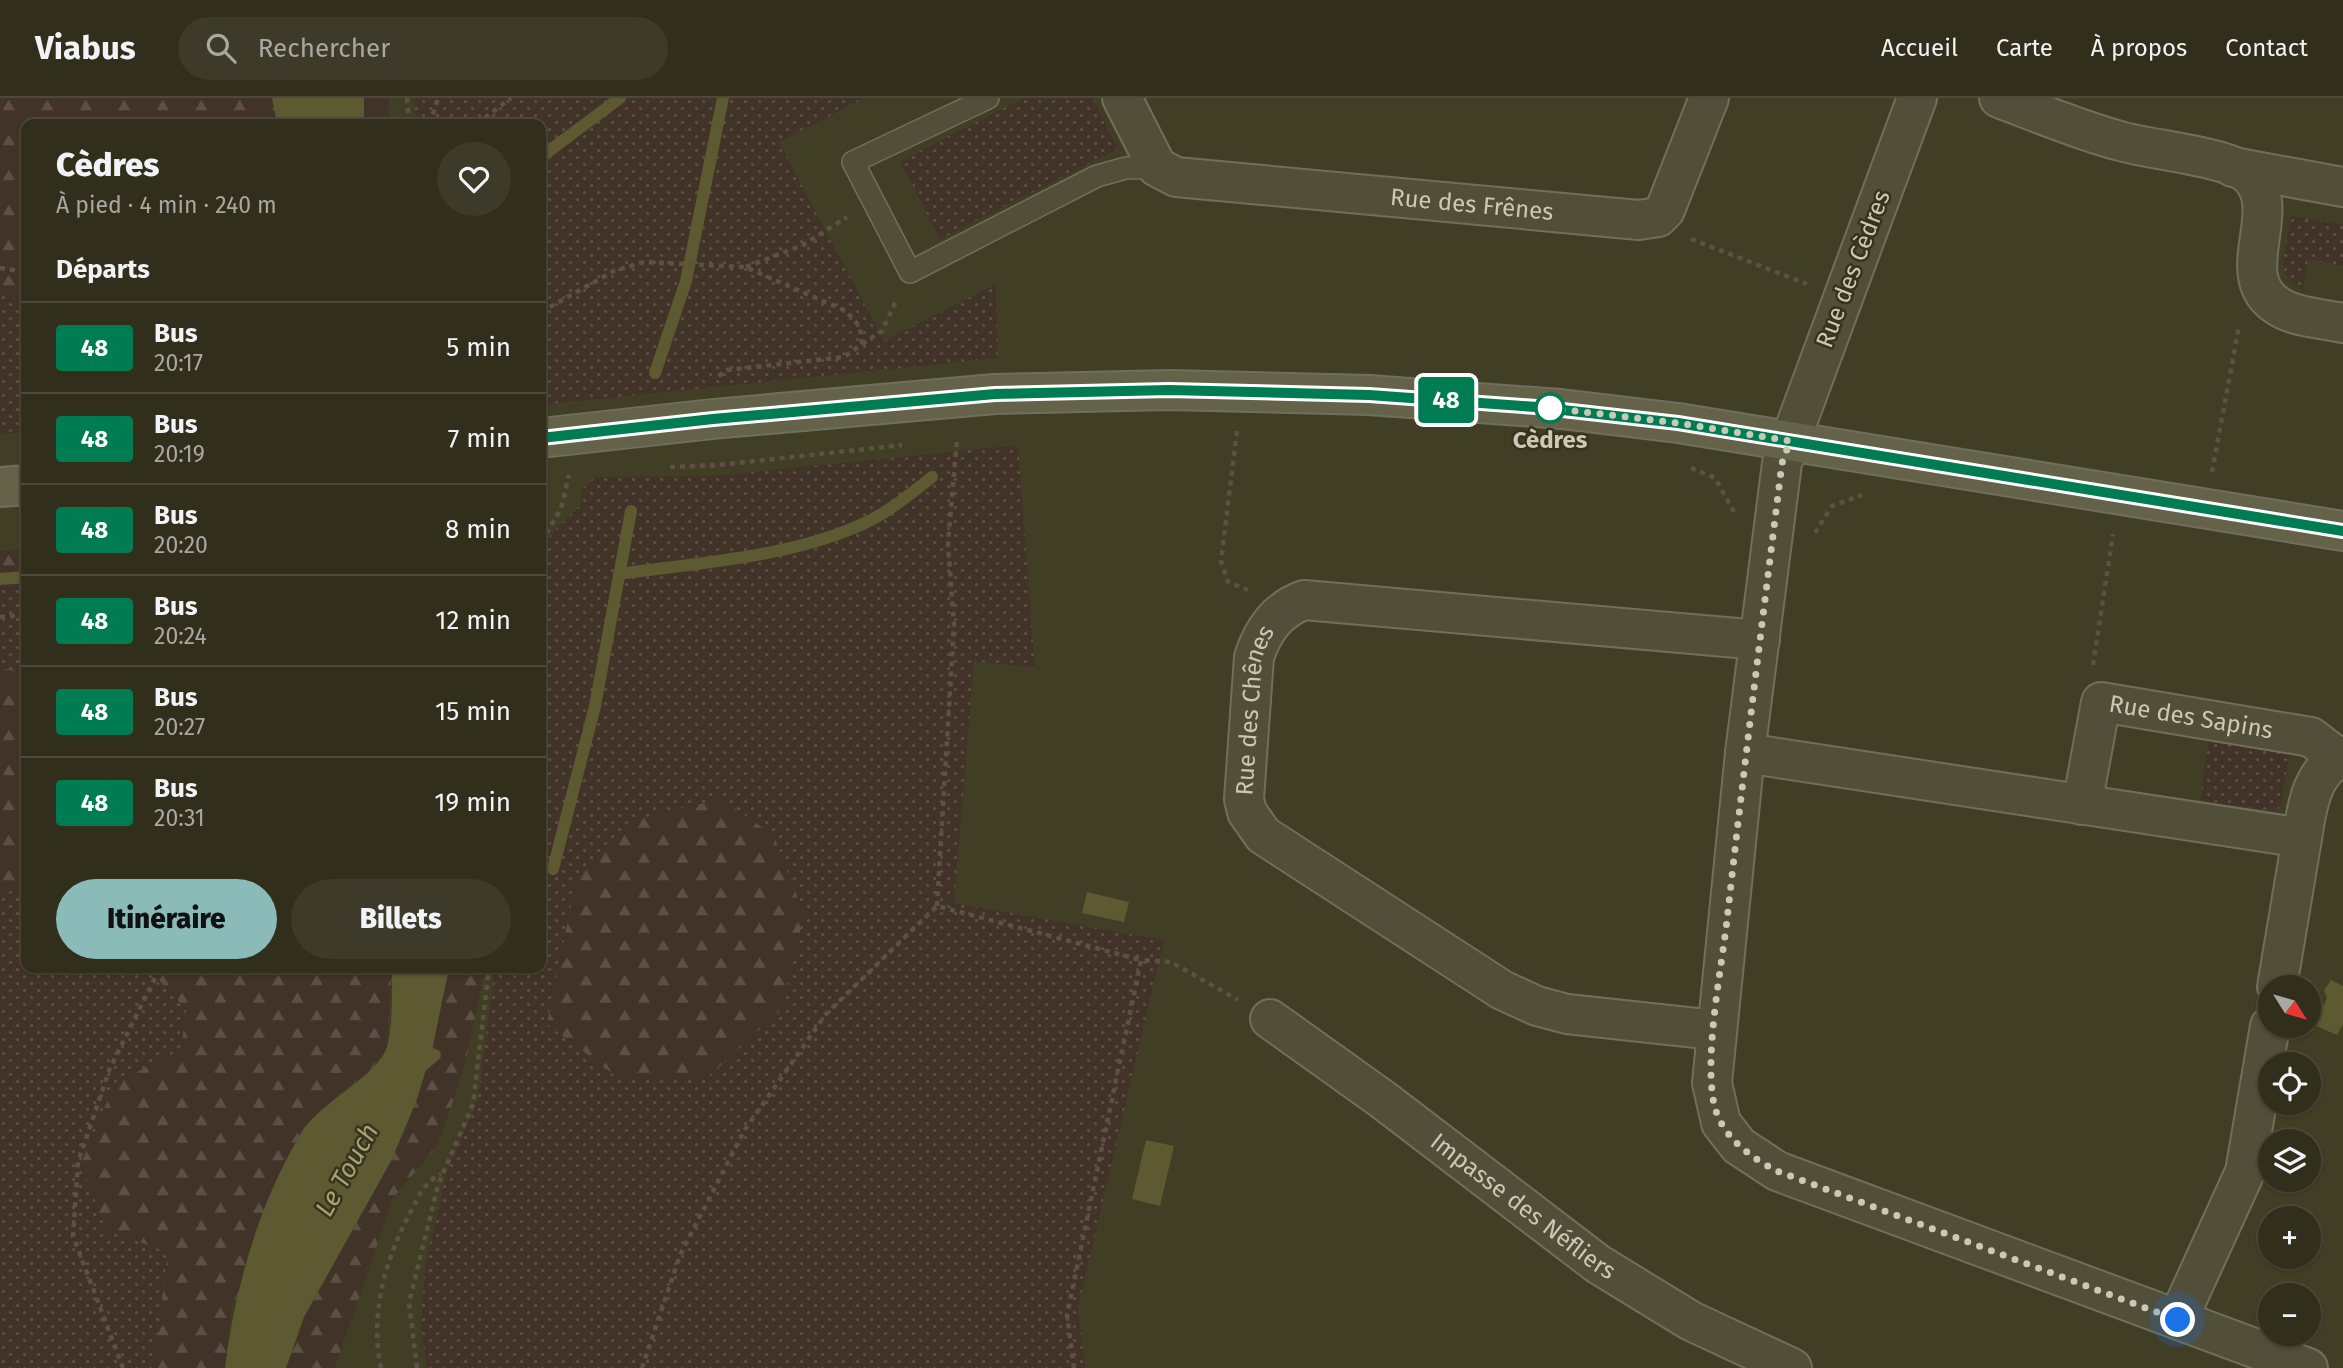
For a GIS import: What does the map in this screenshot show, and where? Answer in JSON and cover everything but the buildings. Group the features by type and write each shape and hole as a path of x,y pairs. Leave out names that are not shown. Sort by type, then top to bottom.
{"main road":[{"path":"546,437 713,419 995,394 1169,390 1369,395 1511,405 1678,423 2343,531"},
{"path":"0,487 21,485"}],"street":[{"path":"1122,98 1157,167"},
{"path":"1658,217 1673,194 1709,98"},
{"name":"Rue des Cèdres","path":"1917,98 1782,463 1745,753 1715,1030 1712,1083 1714,1106 1721,1122 1733,1138 1756,1160 1777,1171 2308,1368"},
{"path":"1998,98 2121,142 2233,167 2343,187"},
{"name":"Rue des Frênes","path":"1157,167 1177,177 1639,220 1658,217"},
{"path":"2233,167 2252,179 2261,198 2257,262 2260,284 2272,301 2286,310 2343,323"},
{"name":"Rue des Chênes","path":"1715,1030 1567,1014 1537,1006 1502,990 1264,835 1247,812 1244,799 1254,656 1266,630 1288,606 1304,600 1760,640"},
{"name":"Rue des Sapins","path":"2082,805 2101,702 2311,737 2341,757 2327,768 2312,790 2279,975"},
{"path":"1745,753 2302,838"},
{"name":"Impasse des Néfliers","path":"1270,1019 1382,1098 1598,1264 1691,1321 1791,1368"},
{"path":"2178,1320 2245,1172 2268,1038"}],"lane":[{"path":"910,272 853,162 988,98"},
{"name":"Rue des Frênes","path":"910,272 1097,176 1126,168 1157,167"}],"path":[{"path":"407,98 409,119"},
{"path":"432,119 439,98"},
{"path":"484,119 512,98"},
{"path":"745,267 803,245 873,201"},
{"path":"1658,217 1687,238 1842,298"},
{"path":"546,309 614,271 644,262 672,261 745,267 846,311 860,327 862,344"},
{"path":"0,268 21,271"},
{"path":"708,384 727,370 844,357 882,331 910,272"},
{"path":"2212,474 2238,329 2260,284"},
{"path":"1223,431 1250,432"},
{"path":"1237,432 1221,561 1228,582 1288,606"},
{"path":"944,441 969,438"},
{"path":"642,1368 680,1255 744,1131 826,1014 937,906 954,625 948,544 957,439"},
{"path":"665,467 719,465 904,445"},
{"path":"1681,463 1715,478 1734,511 1734,524"},
{"path":"546,534 561,509 570,470"},
{"path":"1813,536 1832,506 1865,494"},
{"path":"2100,532 2126,537"},
{"path":"2101,702 2090,681 2113,534"},
{"path":"0,617 21,615"},
{"path":"937,906 1141,960 1171,962 1270,1019"},
{"path":"1074,1368 1067,1315 1141,960"},
{"path":"123,1368 73,1236 78,1162 110,1068 158,973"},
{"path":"417,1368 409,1303 442,1173 473,1104 488,973"},
{"path":"381,1368 376,1346 378,1310 387,1265 394,1244 427,1181 442,1173"}],"green space":[{"path":"0,98 272,98 276,119 21,119 21,310 0,282"},
{"path":"364,98 389,98 389,119 364,119"},
{"path":"415,98 864,98 779,142 884,341 996,284 998,358 546,404 546,119 415,119"},
{"path":"1024,98 1093,98 1118,149 940,239 900,161"},
{"path":"2291,216 2343,225 2343,266 2308,259 2303,290 2285,274 2283,260"},
{"path":"0,282 21,310 21,433 0,434"},
{"path":"1018,445 1035,668 974,661 954,903 1164,940 1078,1308 1085,1368 426,1368 421,1319 425,1266 447,1172 478,1099 494,973 546,973 546,544 549,537 581,504 582,490 594,477 714,476"},
{"path":"21,549 21,585 0,586 0,551"},
{"path":"21,585 21,668 0,670 0,586"},
{"path":"21,668 21,889 0,888 0,670"},
{"path":"2210,731 2290,750 2280,808 2272,811 2200,800"},
{"path":"722,799 774,836 804,915 781,1010 709,1076 621,1080 547,1024 577,875 637,819"},
{"path":"0,888 21,889 21,973 159,973 158,980 187,1009 181,1050 115,1083 106,1230 168,1252 153,1368 0,1368"},
{"path":"159,973 392,973 387,1048 369,1072 337,1095 232,1307 225,1368 153,1368 168,1252 106,1230 81,1164 115,1083 181,1050 186,1009 158,979"},
{"path":"448,973 484,973 463,1073 437,1146 393,1198 335,1368 286,1368 304,1317 391,1161 416,1103 432,1050"}],"water":[{"path":"272,98 364,98 364,119 276,119"},
{"path":"1087,892 1129,902 1124,922 1082,913"},
{"name":"Le Touch","path":"392,973 448,973 432,1050 416,1102 391,1161 304,1317 286,1368 225,1368 242,1276 261,1217 286,1160 310,1122 382,1058 389,1039"},
{"path":"2331,980 2343,986 2343,1024 2337,1035 2321,1028 2321,1010 2327,998 2324,990"},
{"path":"1146,1140 1174,1146 1160,1206 1132,1199"}],"waterway":[{"path":"546,153 620,98"},
{"path":"655,373 686,281 723,98"},
{"path":"619,574 739,558 799,546 877,517 932,477"},
{"path":"553,869 595,706 631,511"},
{"path":"0,579 21,577"},
{"path":"416,1071 435,1055"}],"bus line":[{"name":"48","path":"546,437 713,419 995,394 1074,390 1169,390 1369,395 1536,407 1678,423 2343,531"}],"place":[{"name":"Cèdres","path":"1550,408"}],"route":[{"path":"1550,408 1678,423 1790,441 1782,463 1745,753 1715,1030 1712,1083 1714,1106 1721,1122 1739,1146 1756,1160 1777,1171 2178,1320"}]}
